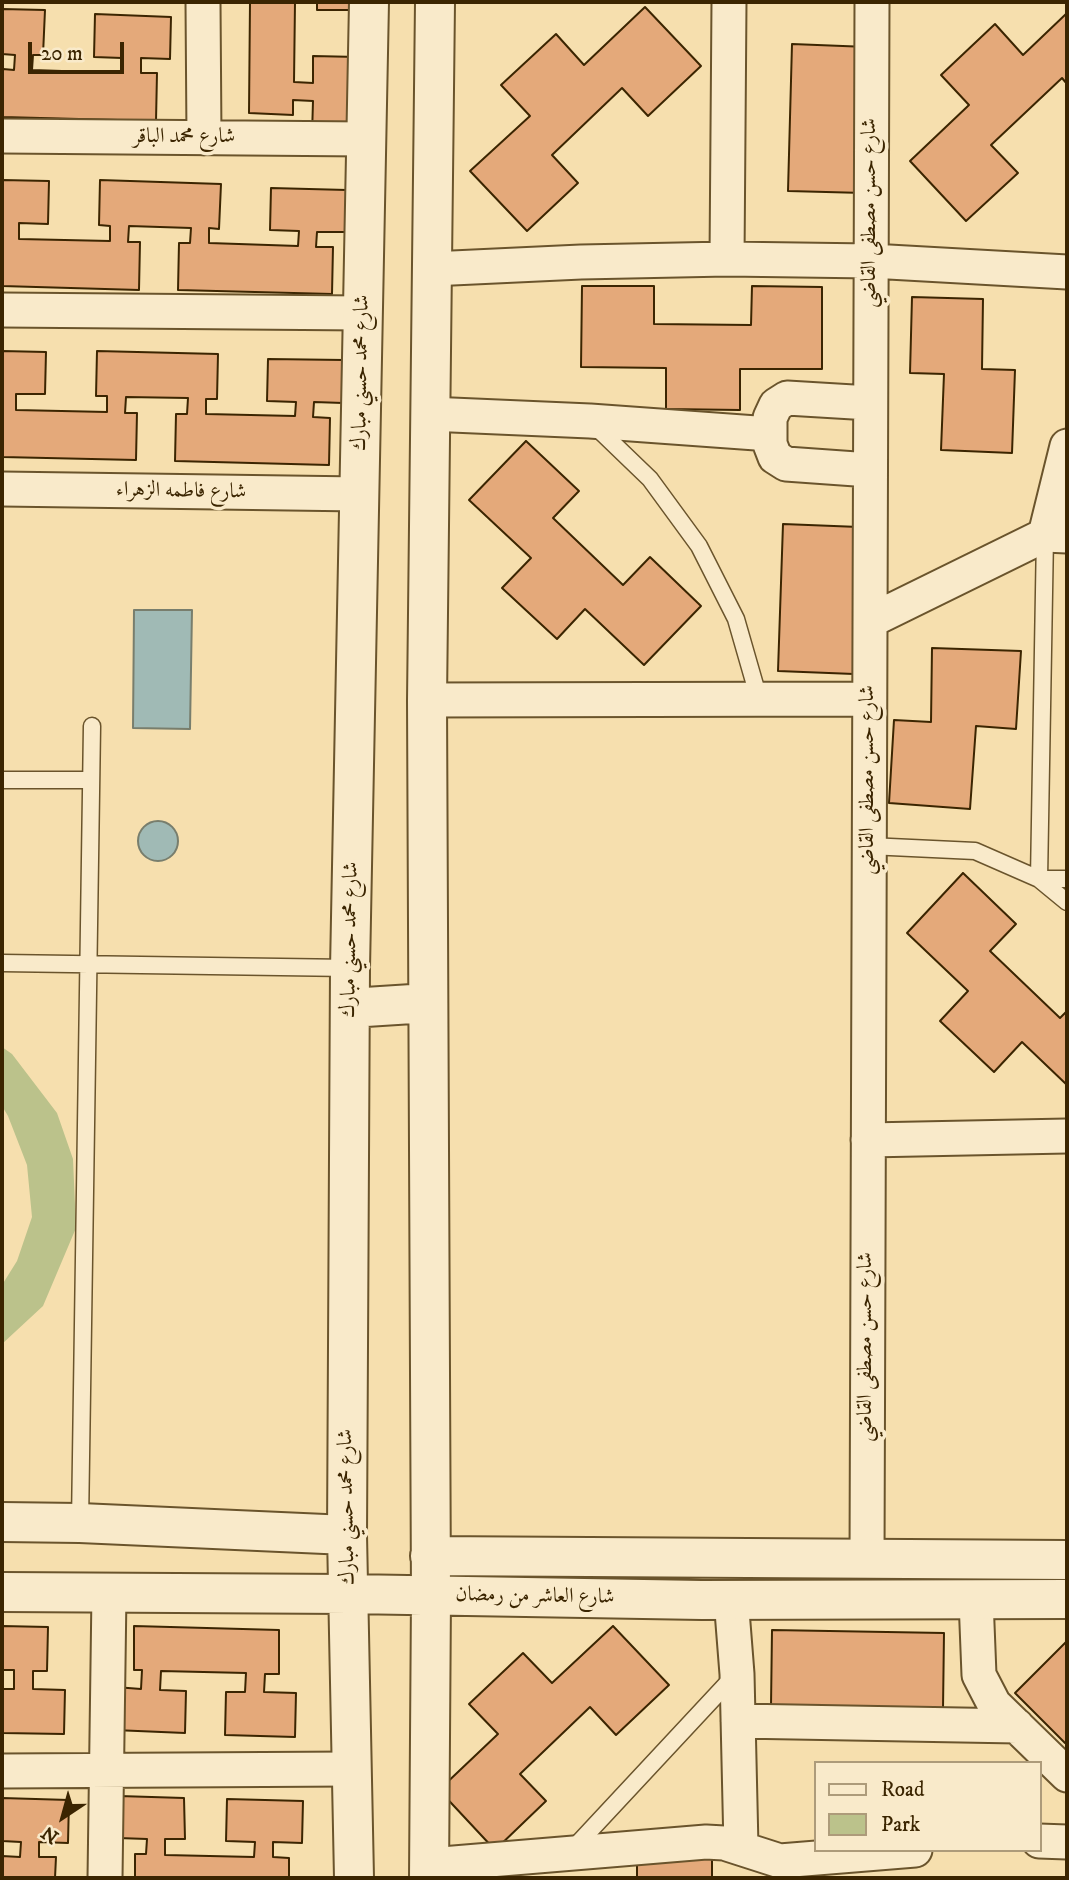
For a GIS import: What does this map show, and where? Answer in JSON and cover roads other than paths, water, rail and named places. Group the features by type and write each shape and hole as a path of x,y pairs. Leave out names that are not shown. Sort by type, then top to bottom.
{"street":[{"path":"203,2 204,138"},
{"name":"شارع محمد حسني مبارك","path":"354,1878 346,1535 350,1008 369,2"},
{"path":"435,2 426,700 431,1596 429,1872 528,1868 569,1853 706,1842 741,1847 780,1861 829,1868 905,1852"},
{"path":"727,259 729,2"},
{"name":"شارع حسن مصطفى القاضي","path":"867,1559 872,2"},
{"name":"شارع محمد الباقر","path":"2,136 366,139"},
{"path":"431,269 727,259 871,261 1067,272"},
{"path":"2,310 363,313"},
{"path":"870,403 787,398 776,405 770,418 771,444 775,457 786,464 870,470"},
{"path":"429,414 590,421 770,434"},
{"path":"870,621 1056,535 1067,446"},
{"name":"شارع فاطمه الزهراء","path":"2,489 360,494"},
{"path":"426,700 869,699"},
{"path":"350,1008 428,1003"},
{"path":"868,1140 1067,1136"},
{"path":"2,1522 346,1535"},
{"name":"شارع العاشر من رمضان","path":"430,1556 1067,1560"},
{"path":"702,1558 717,1599 737,1674 741,1847"},
{"name":"شارع العاشر من رمضان","path":"2,1592 717,1599 1067,1599"},
{"path":"105,1878 108,1593"},
{"path":"976,1599 979,1675 994,1704 1067,1775"},
{"path":"738,1721 1017,1726"},
{"path":"2,1771 351,1769"},
{"path":"1041,1841 1067,1842"}],"lane":[{"path":"590,421 650,479 699,546 736,620 759,699"},
{"path":"1039,879 1056,535"},
{"path":"80,1523 92,726"},
{"path":"2,780 91,780"},
{"path":"869,846 975,851 1039,879 1067,902"},
{"path":"1039,879 1067,879"},
{"path":"2,963 351,968"},
{"path":"569,1853 737,1674"}],"water":[{"path":"134,610 192,610 190,729 133,728"},
{"path":"158,821 166,822 172,827 177,833 177,849 172,855 166,860 158,861 150,860 144,855 139,849 138,841 139,833 144,827 150,822"}]}
